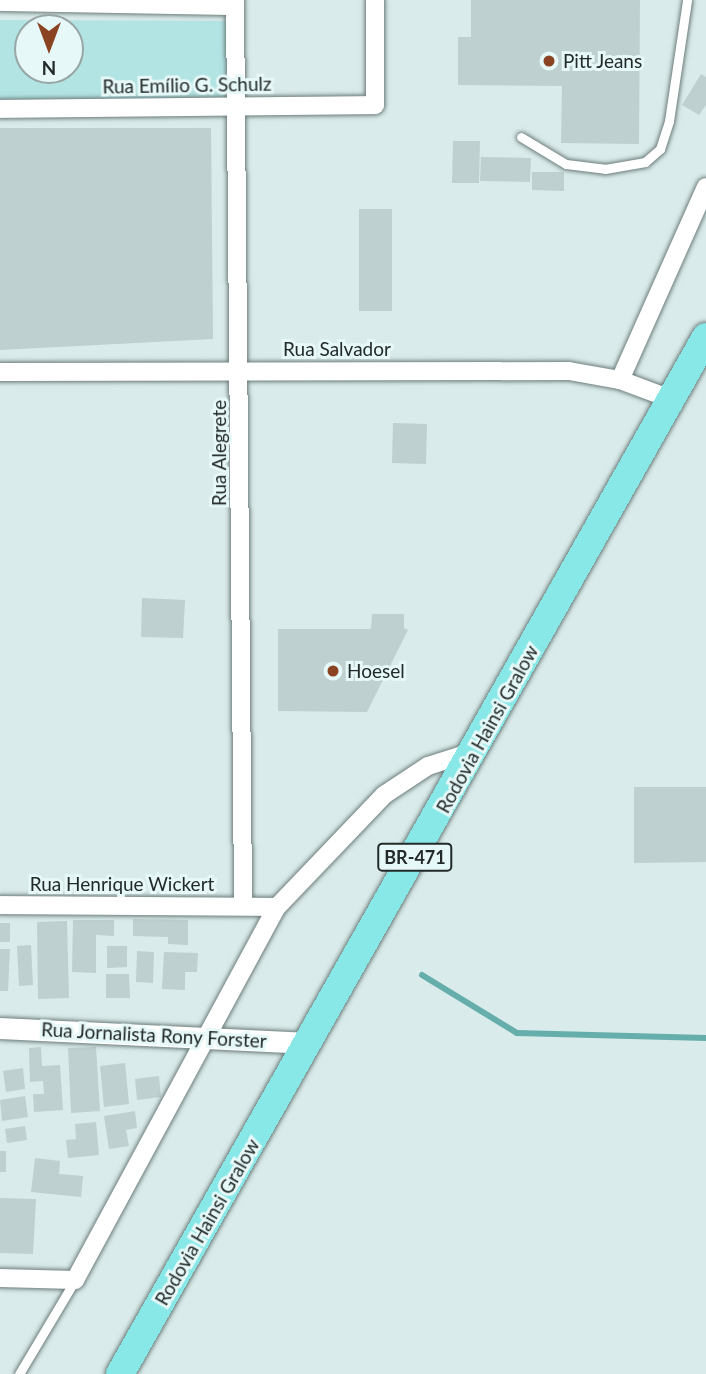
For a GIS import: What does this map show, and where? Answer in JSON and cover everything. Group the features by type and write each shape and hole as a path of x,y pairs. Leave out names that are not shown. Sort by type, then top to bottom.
{"main road":[{"name":"Rodovia Hainsi Gralow","path":"120,1374 475,751 706,337"}],"street":[{"name":"Rua Emílio G. Schulz","path":"0,109 375,105 375,0"},
{"path":"0,2 235,3"},
{"name":"Rua Alegrete","path":"235,3 243,905"},
{"path":"620,380 706,187"},
{"name":"Rua Salvador","path":"0,372 569,371 620,380 671,399"},
{"path":"0,1278 75,1280 204,1036 277,907 384,795 428,766 475,751"},
{"name":"Rua Henrique Wickert","path":"0,905 277,907"},
{"name":"Rua Jornalista Rony Forster","path":"0,1028 309,1043"}],"lane":[{"path":"521,137 566,164 605,169 645,162 660,149 669,121 687,0"},
{"path":"19,1374 75,1280"}],"shaded area":[{"path":"0,20 14,20 14,84 84,84 84,20 228,21 226,97 0,102"}],"building":[{"name":"Pitt Jeans","path":"471,0 640,0 639,144 561,143 562,86 458,85 458,37 471,37"},
{"path":"701,74 706,77 706,105 699,115 682,105"},
{"path":"0,128 211,128 213,339 0,350"},
{"path":"453,141 480,141 479,183 452,183"},
{"path":"481,157 531,158 530,182 480,181"},
{"path":"532,172 564,172 564,191 532,190"},
{"path":"359,209 392,209 392,311 359,311"},
{"path":"393,423 427,424 426,464 392,463"},
{"path":"142,598 185,600 183,638 141,637"},
{"name":"Hoesel","path":"372,614 404,614 404,628 408,630 367,712 278,711 278,629 371,629"},
{"path":"634,787 706,787 706,862 634,863"},
{"path":"133,919 188,920 188,945 168,944 168,937 133,936"},
{"path":"73,920 114,920 114,936 96,935 96,973 72,972"},
{"path":"67,921 69,998 38,999 37,922"},
{"path":"0,923 10,923 10,942 0,942"},
{"path":"31,945 33,985 19,986 17,946"},
{"path":"107,946 127,946 127,967 107,968"},
{"path":"0,949 10,949 8,991 0,991"},
{"path":"137,951 154,952 153,983 136,982"},
{"path":"164,952 198,953 197,972 185,972 185,990 162,989"},
{"path":"106,974 129,974 130,998 106,998"},
{"path":"41,1047 42,1066 60,1065 63,1110 34,1112 33,1094 44,1094 43,1081 30,1082 29,1048"},
{"path":"96,1047 100,1111 71,1113 68,1048"},
{"path":"125,1063 129,1104 104,1107 100,1066"},
{"path":"23,1068 25,1089 6,1092 3,1071"},
{"path":"159,1076 161,1097 137,1100 135,1079"},
{"path":"25,1096 28,1117 2,1121 0,1100"},
{"path":"135,1111 137,1128 126,1130 129,1146 109,1149 104,1116"},
{"path":"96,1122 99,1155 68,1158 66,1140 76,1139 75,1124"},
{"path":"25,1126 27,1140 7,1143 5,1129"},
{"path":"0,1151 6,1151 6,1172 0,1172"},
{"path":"35,1158 60,1161 59,1174 83,1176 81,1197 31,1192"},
{"path":"0,1198 36,1199 33,1254 0,1253"}],"waterway":[{"path":"422,975 517,1033 706,1038"}],"place":[{"name":"Pitt Jeans","path":"549,61"},
{"name":"Hoesel","path":"333,671"}]}
